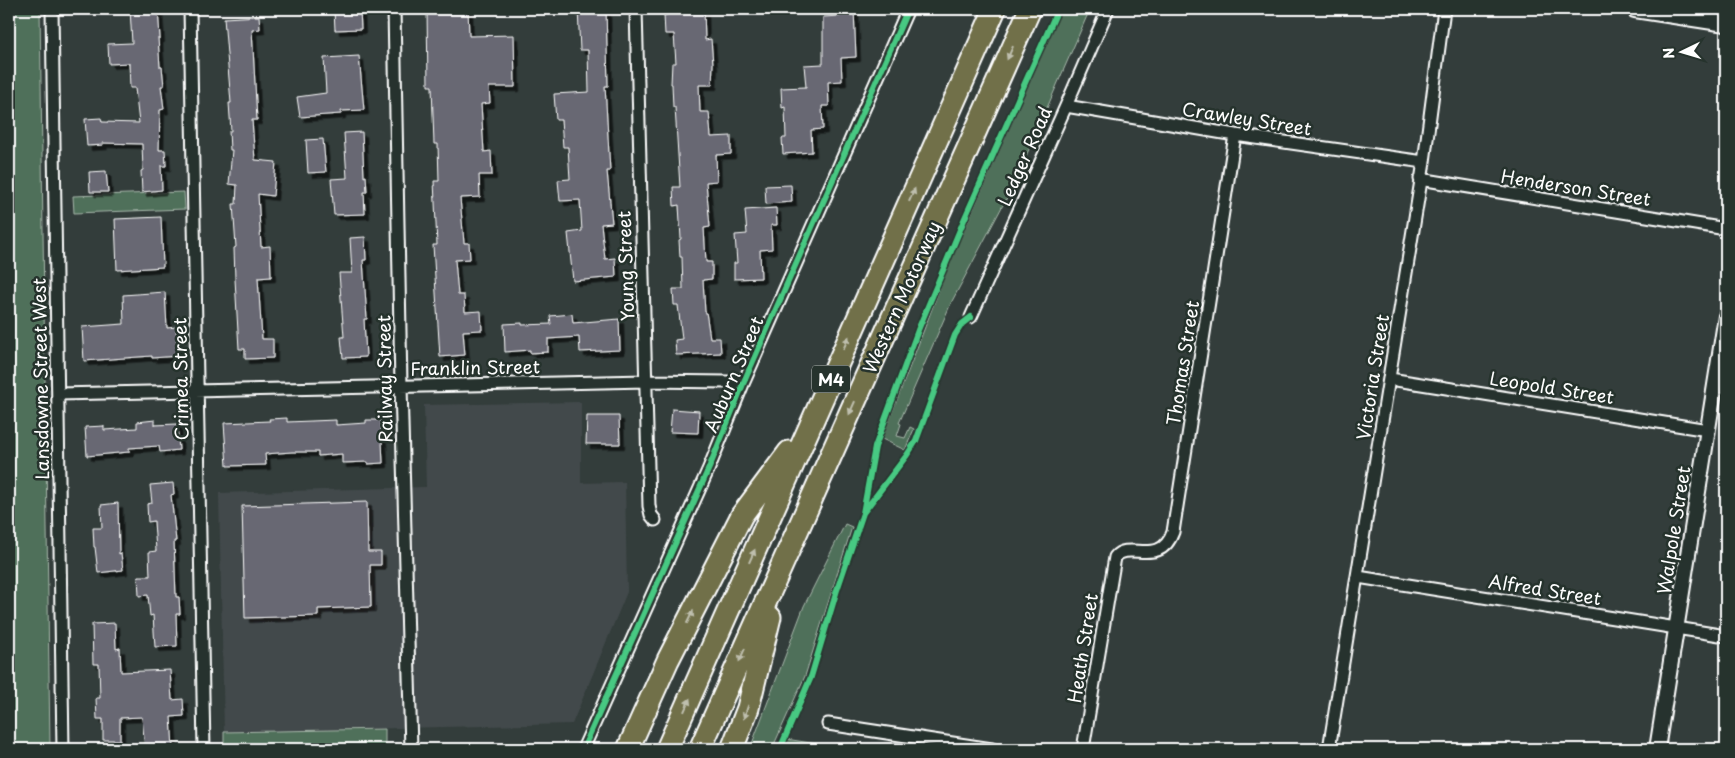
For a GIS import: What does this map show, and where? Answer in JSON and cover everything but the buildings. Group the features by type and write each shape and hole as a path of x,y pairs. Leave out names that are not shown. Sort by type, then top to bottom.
{"highway":[{"name":"Western Motorway","path":"667,749 995,9"},
{"name":"Western Motorway","path":"700,749 1030,9"},
{"path":"628,749 672,652 742,515 812,422"},
{"name":"M4","path":"732,749 748,708 783,563"}],"main road":[{"path":"1635,9 1677,12 1726,23"}],"street":[{"name":"Lansdowne Street West","path":"52,9 63,749"},
{"name":"Crimea Street","path":"190,9 204,749"},
{"name":"Railway Street","path":"394,9 401,386 411,749"},
{"name":"Young Street","path":"636,9 648,506 655,520"},
{"name":"Auburn Street","path":"582,749 709,468 743,384 865,111 908,9"},
{"name":"Ledger Road","path":"971,317 1108,9"},
{"name":"Victoria Street","path":"1330,749 1424,162 1444,9"},
{"name":"Crawley Street","path":"1066,106 1235,135 1424,162"},
{"name":"Thomas Street","path":"1118,553 1128,551 1148,552 1159,549 1167,543 1173,532 1235,135"},
{"name":"Henderson Street","path":"1420,179 1726,229"},
{"name":"Walpole Street","path":"1657,749 1726,316"},
{"name":"Leopold Street","path":"1390,379 1708,430"},
{"name":"Franklin Street","path":"58,394 646,381 725,381 743,384"},
{"name":"Heath Street","path":"1083,749 1113,562 1118,553"},
{"name":"Alfred Street","path":"1358,577 1726,636"},
{"path":"828,724 992,749"}],"shaded area":[{"path":"581,402 581,483 625,482 627,592 572,724 224,732 219,493 426,487 424,405"}],"green space":[{"path":"9,9 40,9 50,749 9,749"},
{"path":"1062,9 1090,9 1013,186 951,303 899,423 901,424 897,436 905,438 910,427 914,429 905,450 882,439 950,262"},
{"path":"184,192 185,209 74,213 73,196"},
{"path":"845,524 852,527 805,676 772,749 750,749 804,606"},
{"path":"385,729 385,749 224,749 224,732"},
{"path":"786,739 817,744 816,749 783,749"}],"cycle path":[{"path":"583,749 709,468 743,384 908,9"},
{"path":"780,749 811,677 837,590 863,513 875,447 918,330 964,220 1058,9"},
{"path":"863,513 916,441 955,335 962,324 971,317"}]}
